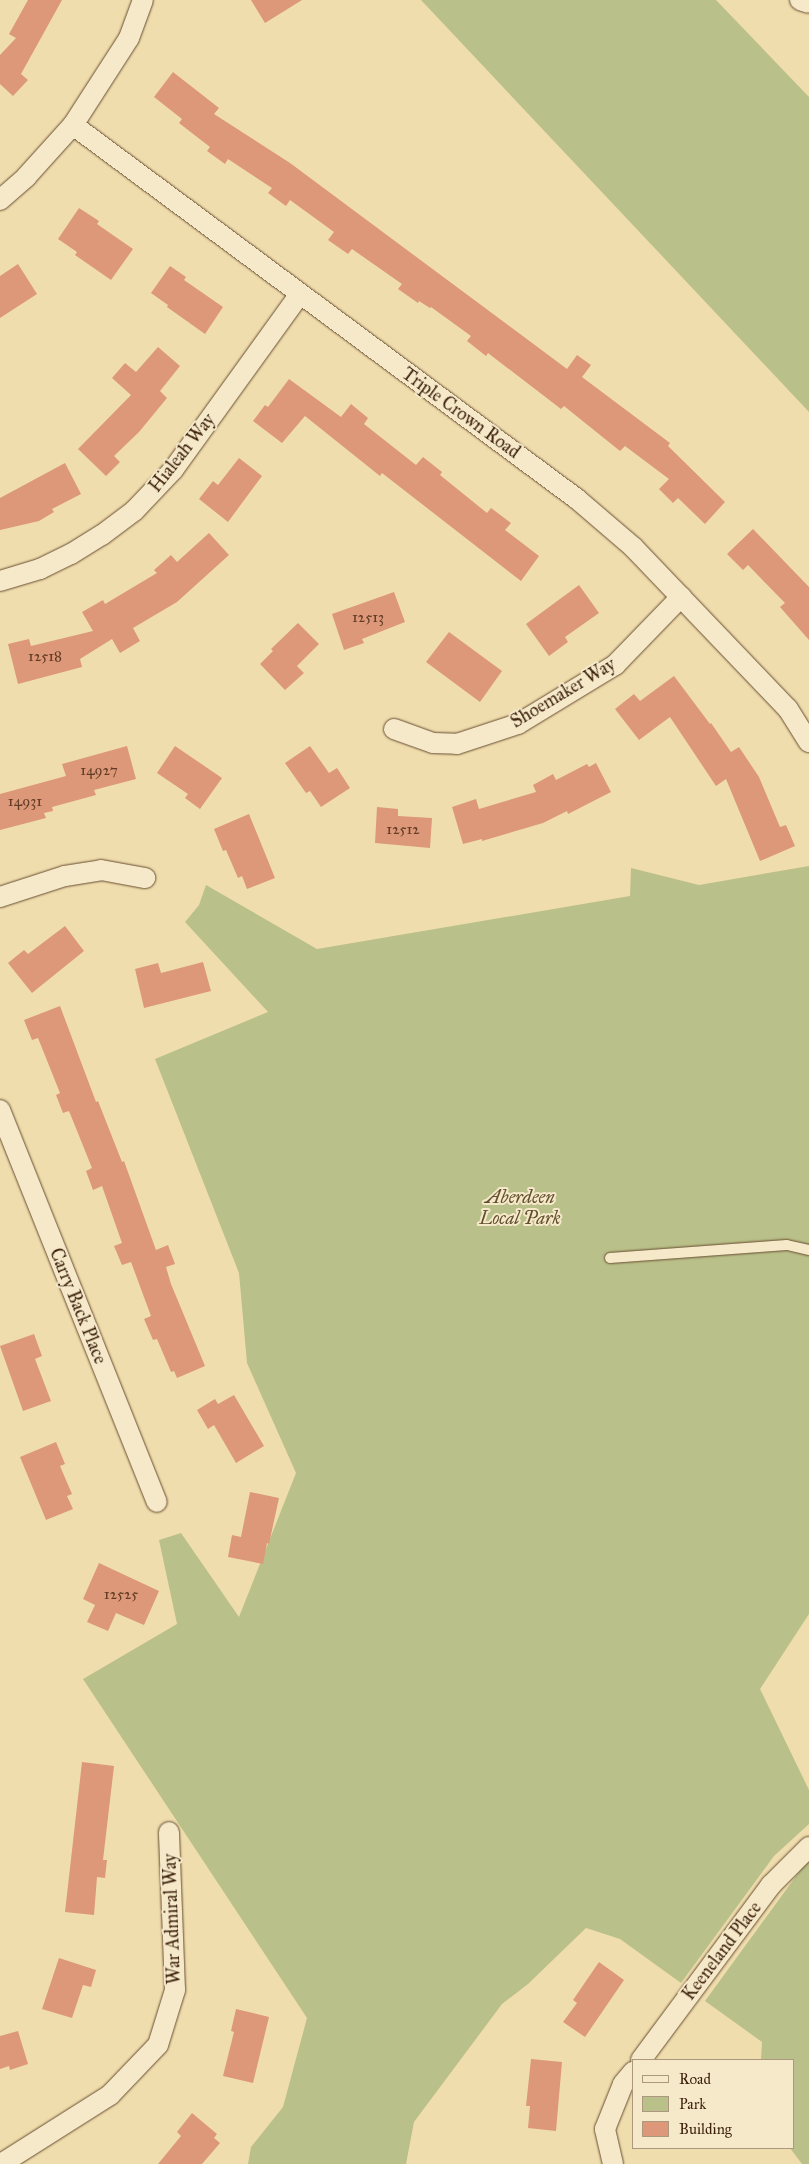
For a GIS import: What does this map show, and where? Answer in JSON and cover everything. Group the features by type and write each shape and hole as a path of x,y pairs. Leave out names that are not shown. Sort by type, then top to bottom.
{"street":[{"path":"0,200 26,177 73,125 129,38 143,0"},
{"path":"800,0 809,3"},
{"name":"Triple Crown Road","path":"73,125 577,499 633,547 788,709 809,742"},
{"name":"Hialeah Way","path":"0,581 40,569 72,554 134,511 173,470 300,294"},
{"name":"Shoemaker Way","path":"394,729 433,743 457,744 518,724 614,665 681,597"},
{"path":"0,897 65,876 101,870 145,878"},
{"name":"Carry Back Place","path":"0,1110 157,1502"},
{"name":"War Admiral Way","path":"1,2164 110,2094 158,2045 175,1990 169,1832"},
{"name":"Keeneland Place","path":"642,2059 771,1885 809,1847"},
{"path":"613,2164 605,2129 623,2084 632,2073"}],"lane":[{"path":"610,1258 786,1245 809,1250"}],"green space":[{"path":"421,0 716,0 809,97 809,412"},
{"name":"Aberdeen Local Park","path":"809,866 809,1614 760,1689 809,1790 809,1824 774,1856 681,1983 620,1939 586,1928 528,1984 502,2004 414,2122 406,2164 248,2164 251,2147 283,2107 307,2018 83,1679 177,1624 159,1540 181,1533 239,1617 296,1473 247,1363 239,1273 155,1059 268,1012 185,922 199,905 206,885 317,949 630,896 631,868 699,885"},
{"path":"809,1861 809,2164 802,2164 791,2149 794,2149 794,2059 761,2059 762,2042 705,2001"}],"building":[{"path":"28,0 62,0 21,74 28,80 13,96 0,84 0,55 16,38 9,34"},
{"path":"251,0 302,0 265,23"},
{"path":"173,72 219,108 214,114 290,163 567,369 577,355 591,365 582,377 670,443 668,446 725,502 705,524 678,498 673,503 659,489 669,479 625,446 620,451 564,406 561,409 488,353 486,356 467,341 471,336 431,307 419,301 418,303 398,289 402,284 352,249 348,254 328,240 334,232 290,200 286,206 268,193 272,188 228,159 225,164 207,151 210,147 179,123 182,119 154,97"},
{"path":"79,208 99,221 97,224 133,249 111,280 75,255 77,252 58,239"},
{"path":"18,264 37,294 0,318 0,276"},
{"path":"170,266 186,277 184,280 223,307 205,334 151,293"},
{"path":"158,347 180,366 160,391 167,398 139,432 114,456 120,462 106,476 78,449 131,395 112,378 125,363 136,372"},
{"path":"289,379 341,417 351,404 368,418 364,424 416,465 423,457 442,472 440,475 487,513 491,508 511,523 505,530 539,556 521,581 382,473 380,476 305,416 282,443 253,421 265,405 268,407"},
{"path":"239,458 262,476 228,522 199,499 213,481 218,485"},
{"path":"65,463 81,494 52,509 54,512 39,521 0,530 0,498"},
{"path":"753,529 809,587 809,640 780,607 785,603 748,565 743,570 727,554"},
{"path":"209,533 229,555 177,602 133,628 140,641 120,653 112,639 80,659 82,667 18,684 8,644 29,639 31,646 93,631 82,612 103,600 105,604 157,573 154,570 171,555 177,562"},
{"path":"579,585 599,613 565,637 568,642 549,656 526,624"},
{"path":"394,592 405,622 362,639 364,643 344,650 332,614"},
{"path":"298,623 319,644 297,666 304,673 285,690 260,664 273,651 271,649"},
{"path":"449,632 502,671 480,702 426,662"},
{"path":"674,676 731,752 739,747 759,777 780,827 786,825 795,846 760,861 726,779 716,786 670,717 639,740 615,709 634,694 640,701"},
{"path":"127,746 136,779 94,790 96,795 52,807 53,811 44,813 46,818 0,830 0,794 66,776 62,764"},
{"path":"175,746 222,778 200,809 185,798 188,794 157,773"},
{"path":"310,746 329,773 337,768 350,788 321,807 310,791 306,793 285,763"},
{"path":"596,763 611,792 568,814 567,811 543,823 482,841 482,839 463,844 452,807 476,799 479,809 536,792 533,785 553,774 556,780 587,764 589,767"},
{"path":"377,807 398,809 398,816 432,818 430,848 375,843"},
{"path":"249,814 275,878 247,889 242,876 238,878 226,850 223,851 214,829"},
{"path":"65,926 84,951 32,993 8,963 24,950 28,954"},
{"path":"203,962 211,991 144,1008 135,969 158,963 161,973"},
{"path":"60,1006 96,1102 98,1101 122,1162 124,1161 156,1250 168,1245 175,1264 166,1267 171,1284 205,1366 177,1378 174,1371 171,1372 157,1339 153,1340 144,1319 151,1316 131,1262 122,1265 114,1246 122,1243 102,1186 93,1190 86,1171 92,1168 69,1111 63,1113 56,1095 60,1093 38,1038 32,1040 24,1020"},
{"path":"34,1334 42,1356 35,1359 51,1401 23,1411 0,1346"},
{"path":"234,1395 264,1446 236,1463 214,1425 208,1429 197,1410 215,1399 218,1404"},
{"path":"56,1442 65,1464 60,1466 72,1494 67,1496 73,1509 46,1520 20,1457"},
{"path":"250,1492 279,1498 263,1564 228,1557 232,1535 241,1537"},
{"path":"99,1563 159,1591 144,1625 116,1613 108,1631 87,1622 95,1605 83,1599"},
{"path":"82,1762 114,1766 103,1860 107,1860 105,1878 97,1877 94,1915 65,1912"},
{"path":"59,1958 96,1970 91,1987 83,1985 72,2018 42,2009"},
{"path":"599,1962 624,1980 585,2037 563,2022 577,2003 573,2000"},
{"path":"236,2009 269,2017 253,2083 223,2076 234,2032 231,2031"},
{"path":"18,2031 28,2064 10,2070 9,2066 0,2069 0,2036"},
{"path":"531,2059 562,2062 556,2131 528,2128 530,2106 526,2106"},
{"path":"192,2113 217,2134 214,2138 220,2143 202,2164 158,2164 181,2136 177,2132"}]}
